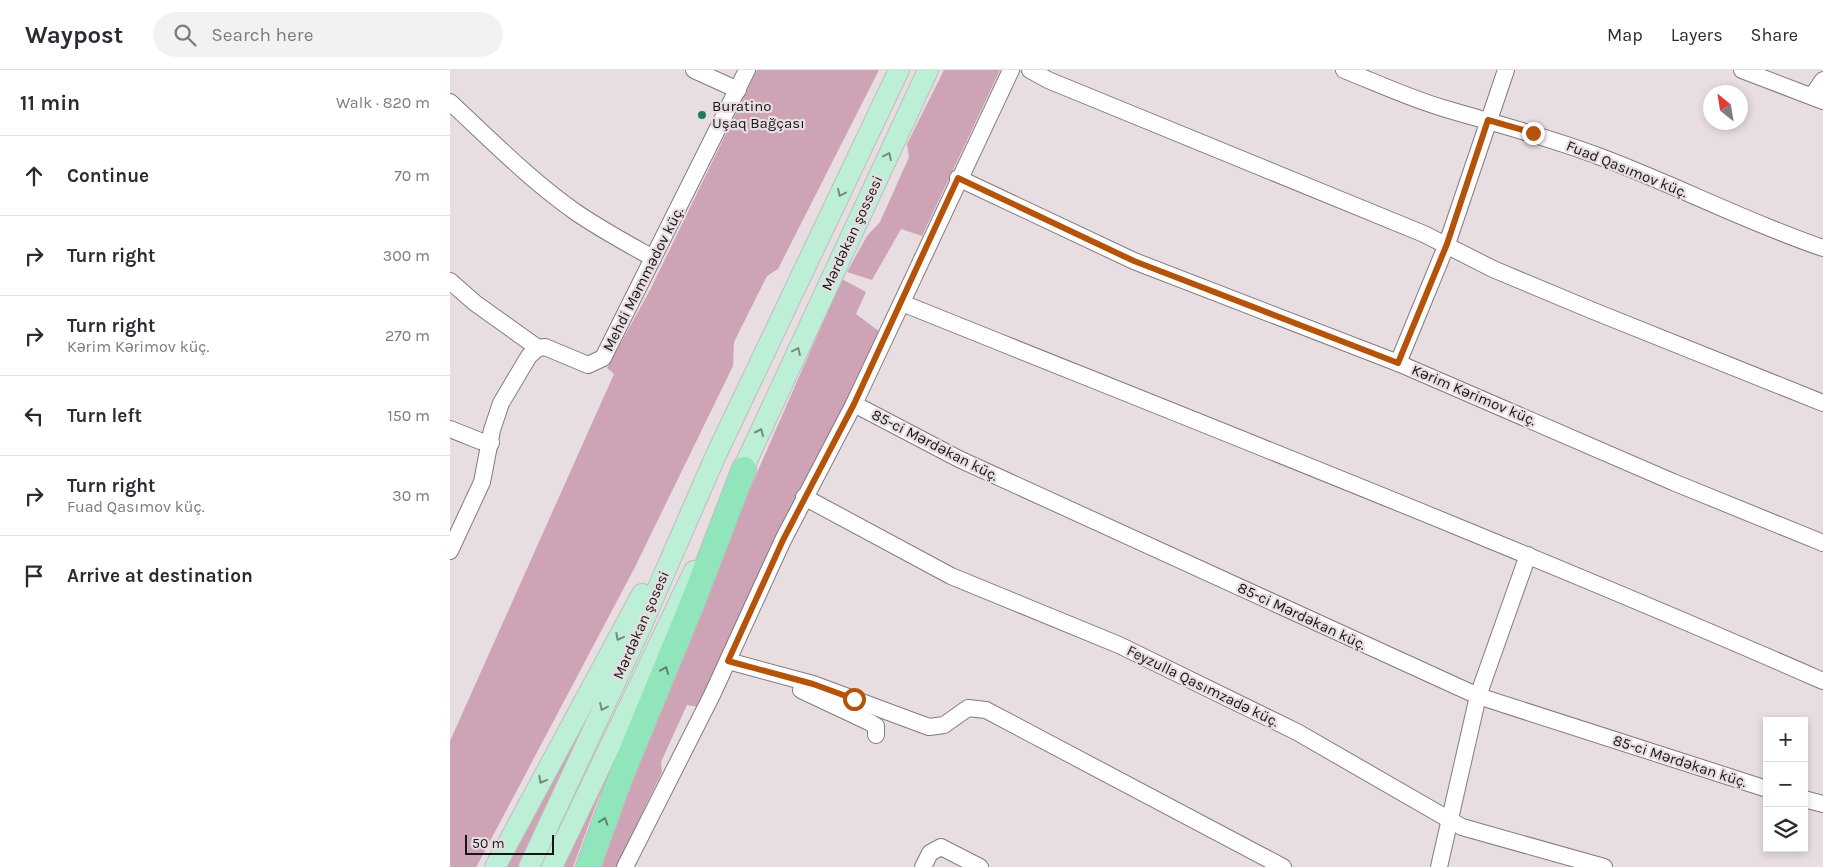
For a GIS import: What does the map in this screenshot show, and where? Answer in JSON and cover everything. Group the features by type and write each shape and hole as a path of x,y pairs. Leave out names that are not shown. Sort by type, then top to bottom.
{"highway":[{"path":"588,867 618,782 694,600 744,469"}],"main road":[{"name":"Mərdəkan şossesi","path":"750,383 899,70"},
{"name":"Mərdəkan şossesi","path":"776,395 928,70"},
{"name":"Mərdəkan şosesi","path":"529,867 640,629 716,455 750,383"},
{"name":"Mərdəkan şosesi","path":"552,867 744,469 776,395"},
{"path":"495,867 716,455"}],"street":[{"path":"694,70 738,90"},
{"name":"Mehdi Məmmədov küç.","path":"538,348 553,348 578,362 588,365 603,358 747,70"},
{"path":"626,867 728,661 804,498 854,404 958,178 1011,70"},
{"path":"1030,70 1048,80 1447,244 1492,269 1823,403"},
{"name":"Fuad Qasımov küç.","path":"1344,70 1418,100 1533,133 1634,169 1784,235 1823,248"},
{"path":"1398,363 1447,244 1506,70"},
{"path":"1742,70 1793,91 1818,98 1823,80"},
{"path":"450,102 510,158 559,199 612,235 654,258"},
{"name":"Kərim Kərimov küç.","path":"958,178 1134,261 1398,363 1673,482 1823,542"},
{"path":"450,281 475,304 538,348 522,365 501,403 482,482 450,550"},
{"path":"902,303 1626,594 1823,681"},
{"name":"85-ci Mərdəkan küç.","path":"854,404 959,459 1478,696 1763,788"},
{"path":"450,429 480,441 491,443"},
{"name":"Feyzulla Qasımzadə küç.","path":"804,498 951,576 1103,638 1297,732 1473,832 1604,867"},
{"path":"1439,867 1478,696 1528,555"},
{"path":"728,661 821,687 929,727 944,724 968,708 986,710 1283,867"},
{"path":"782,675 790,685 870,722 876,726 876,735"},
{"path":"1808,800 1823,804"},
{"path":"923,867 930,853 941,847 980,867"}],"shaded area":[{"path":"757,70 879,70 778,269 767,276 734,342 733,366 635,567 479,862 476,867 450,867 450,741 614,374 607,368 650,290"},
{"path":"944,70 1000,70 922,236 901,229 872,280 847,272 867,236 880,222 909,157 907,144"},
{"path":"842,279 866,292 856,314 880,332 698,707 687,705 661,762 662,772 616,867 602,867 609,837 731,532"},
{"path":"648,687 597,802 573,867 559,867"},
{"path":"602,690 518,867 507,867 584,714"}],"place":[{"name":"Buratino Uşaq Bağçası","path":"702,115"}],"route":[{"path":"854,699 790,677 728,661 783,540 854,404 958,178 1134,261 1398,363 1447,244 1488,120 1533,133"}]}
